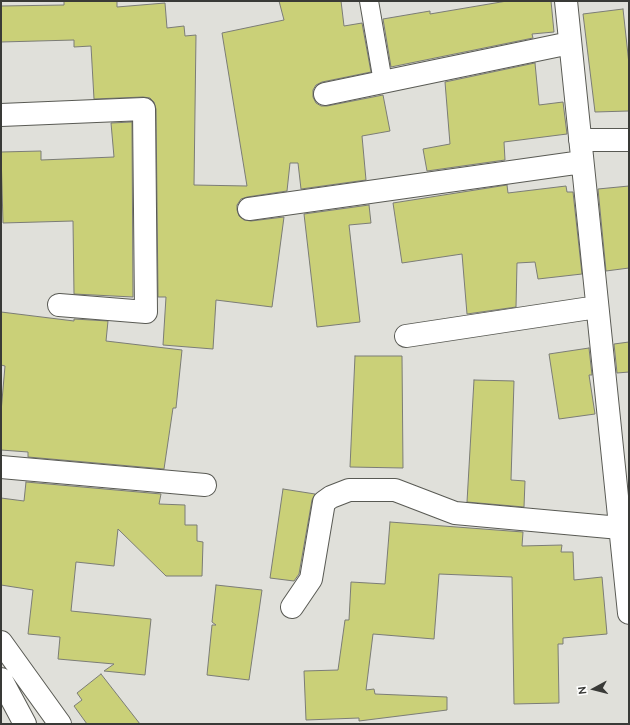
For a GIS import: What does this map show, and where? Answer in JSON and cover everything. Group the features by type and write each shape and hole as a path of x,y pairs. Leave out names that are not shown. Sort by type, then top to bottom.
{"street":[{"path":"566,1 629,613"},
{"path":"325,94 570,43"},
{"path":"1,115 144,109 146,312 59,305"},
{"path":"580,140 629,140"},
{"path":"249,209 582,162"},
{"path":"406,336 597,307"},
{"path":"1,467 205,485"},
{"path":"292,607 311,579 324,502 331,497 350,490 395,490 456,513 620,528"},
{"path":"1,642 60,724"},
{"path":"1,679 25,724"}],"lane":[{"path":"369,1 383,82"}],"building":[{"path":"64,1 117,1 117,7 165,3 167,28 184,26 185,36 196,35 194,185 247,186 222,33 284,20 279,1 341,1 344,26 362,23 371,72 322,82 316,85 313,90 313,97 316,103 321,106 327,106 383,95 390,131 362,136 366,180 301,189 298,163 290,163 287,191 241,199 237,205 237,210 239,216 244,220 251,221 284,217 272,307 216,300 213,349 163,345 166,297 158,297 156,109 154,102 150,98 143,97 94,99 91,46 74,47 74,40 1,42 1,6 64,5"},
{"path":"507,1 551,1 554,32 532,34 533,38 391,67 383,19 430,11 430,14"},
{"path":"623,9 629,64 629,111 595,112 583,14"},
{"path":"535,63 539,105 563,102 567,134 504,142 505,160 427,171 423,149 450,144 445,82"},
{"path":"132,122 133,297 74,294 73,221 3,223 1,152 41,151 41,160 114,157 111,123"},
{"path":"507,185 508,193 566,186 567,192 573,192 582,274 538,279 535,262 517,263 516,307 467,314 462,254 402,263 393,203"},
{"path":"629,186 629,268 606,271 598,189"},
{"path":"369,205 371,223 349,225 360,322 317,327 304,214"},
{"path":"1,312 74,321 74,319 108,321 106,341 182,350 176,408 173,408 164,469 28,457 28,452 1,450 1,412 5,366 1,365"},
{"path":"629,342 629,372 617,373 614,344"},
{"path":"589,348 592,375 589,375 595,414 559,419 549,354"},
{"path":"355,356 402,356 403,468 350,467"},
{"path":"474,380 514,381 511,480 525,481 524,507 467,502"},
{"path":"26,482 161,494 159,504 185,505 185,525 197,525 197,541 203,542 202,576 166,576 118,529 114,566 76,562 71,611 151,619 145,675 104,671 114,664 58,659 60,637 28,634 33,590 1,585 1,498 24,501"},
{"path":"283,489 315,494 312,500 299,574 294,581 270,578"},
{"path":"390,522 523,532 522,546 562,545 561,552 573,552 574,580 602,577 607,634 563,638 563,644 558,644 559,703 514,704 512,577 439,574 434,639 373,634 366,690 374,689 375,694 447,697 447,710 359,721 359,718 306,720 304,671 338,670 345,620 349,620 351,582 385,584"},
{"path":"216,585 262,590 249,680 207,675 212,625 216,625 212,622"},
{"path":"101,674 140,724 87,724 74,706 82,700 77,693"}]}
